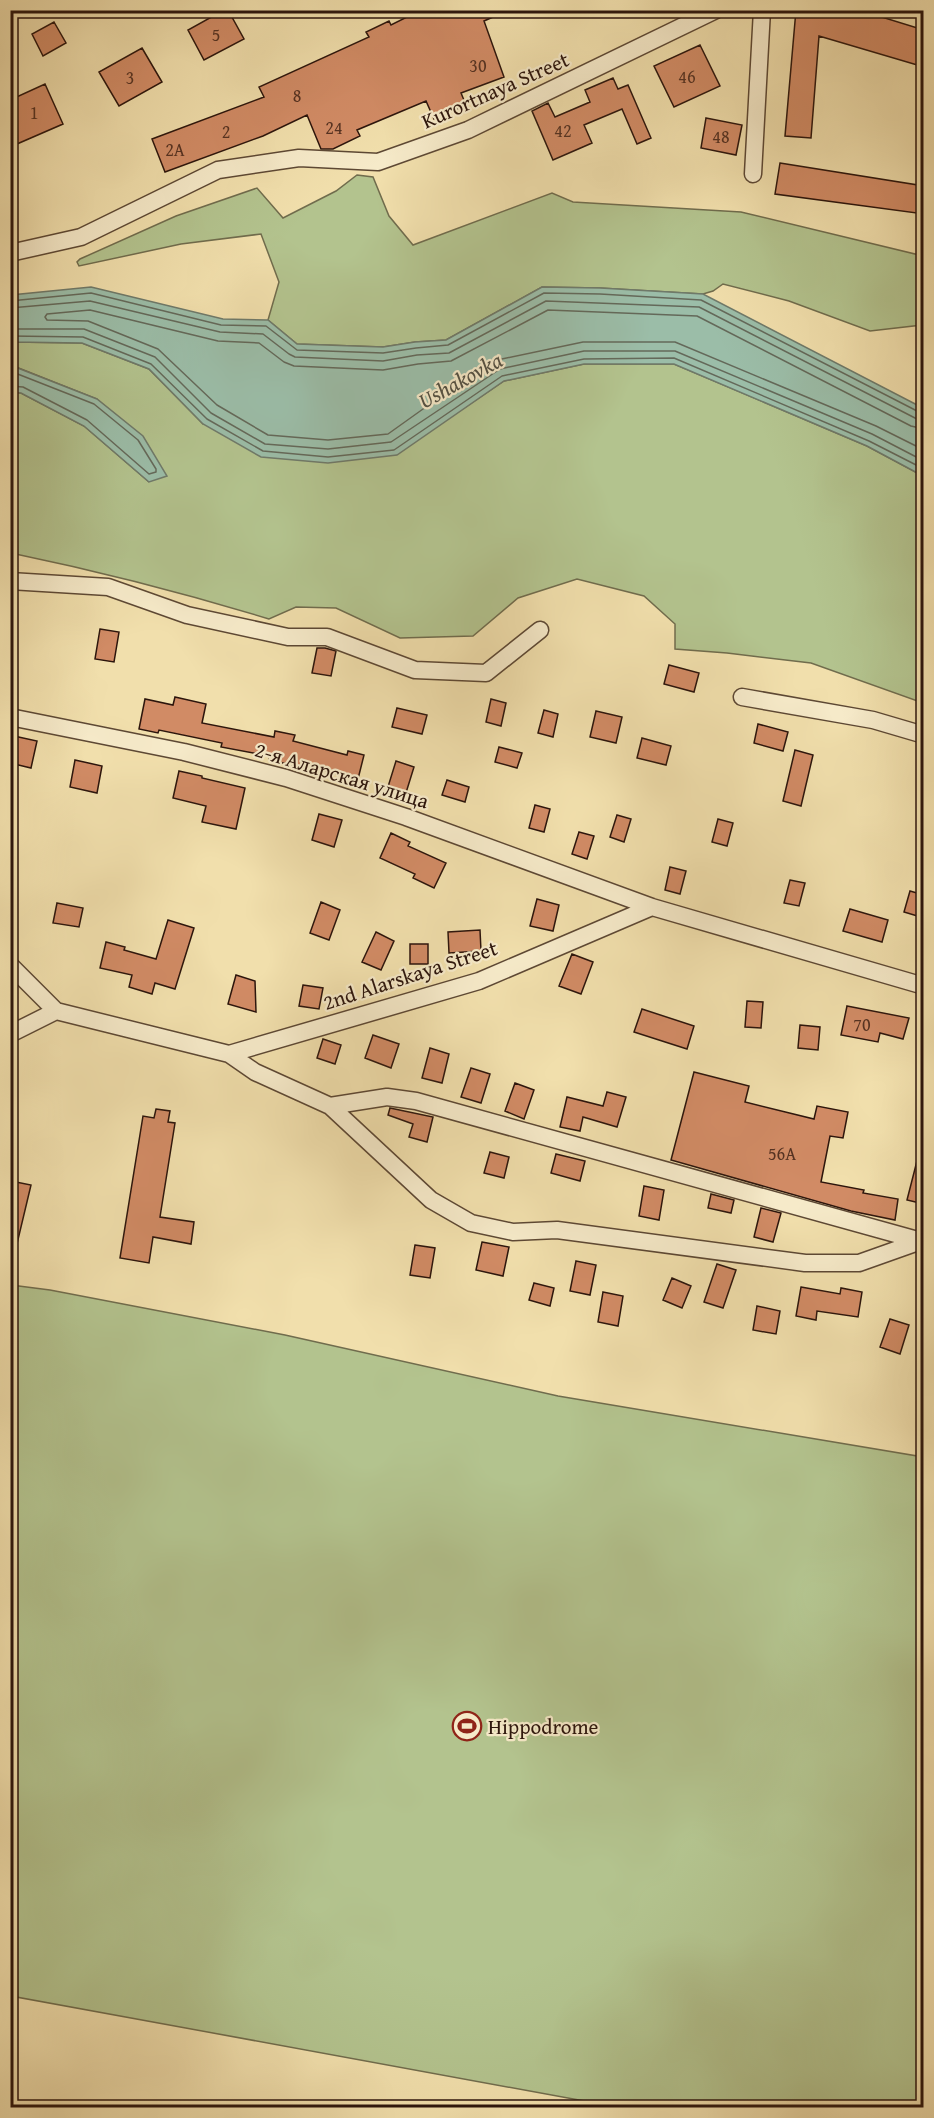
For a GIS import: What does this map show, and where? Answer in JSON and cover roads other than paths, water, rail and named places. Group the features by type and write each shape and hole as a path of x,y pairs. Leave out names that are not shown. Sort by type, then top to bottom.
{"street":[{"name":"Kurortnaya Street","path":"10,253 81,237 218,170 299,158 378,162 468,130 716,10"},
{"path":"753,174 762,10"},
{"path":"10,581 108,587 187,615 288,637 327,637 415,670 486,673 540,630"},
{"path":"742,697 873,720 924,735"},
{"name":"2-я Аларская улица","path":"10,717 184,752 286,778 406,817 652,907"},
{"path":"652,907 924,986"},
{"name":"2nd Alarskaya Street","path":"229,1054 479,981 652,907"},
{"path":"10,965 56,1011 229,1054 255,1072 330,1106 431,1200 471,1222 513,1232 557,1230 805,1263 859,1263 922,1241"},
{"path":"10,1034 56,1011"},
{"path":"330,1106 387,1097 416,1101 922,1241"}],"water":[{"name":"Ushakovka","path":"91,287 223,319 268,320 297,344 383,347 446,340 542,287 703,294 923,408 923,476 867,446 674,364 584,364 504,381 397,455 328,463 261,457 203,424 149,369 82,343 11,342 11,295"},
{"path":"10,365 97,399 143,436 167,476 149,482 84,426 21,393 11,392"}],"place":[{"name":"Hippodrome","path":"467,1726"}]}
